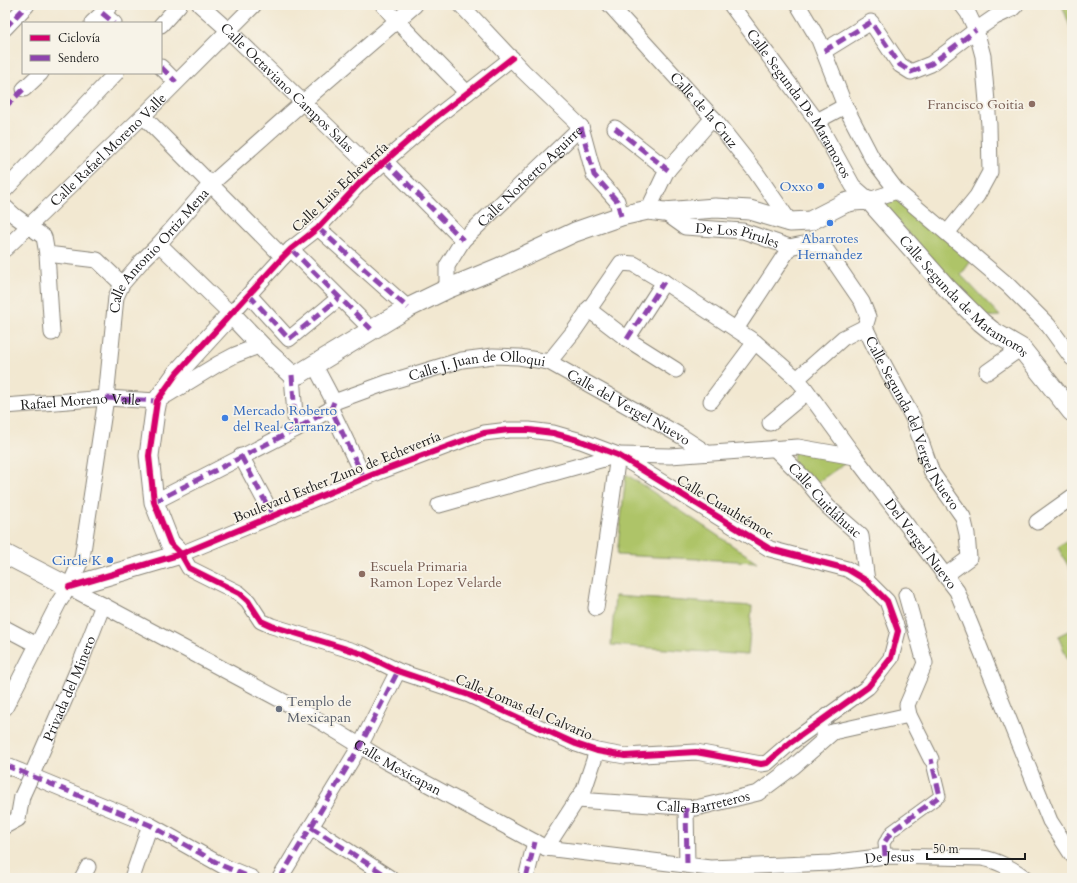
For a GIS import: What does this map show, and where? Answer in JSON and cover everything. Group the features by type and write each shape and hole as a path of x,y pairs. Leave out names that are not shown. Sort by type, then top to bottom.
{"street":[{"path":"5,28 27,5"},
{"path":"162,24 180,5"},
{"name":"Calle Octaviano Campos Salas","path":"200,5 303,102 463,240"},
{"name":"Calle Rafael Moreno Valle","path":"5,249 143,116 254,5"},
{"path":"383,5 467,93"},
{"name":"Calle Antonio Ortiz Mena","path":"5,708 9,692 38,645 69,587 82,558 106,398 116,297 122,284 210,185 415,5"},
{"path":"461,5 523,71 581,127"},
{"name":"Calle de la Cruz","path":"610,5 713,118 755,171 790,222"},
{"name":"Calle Segunda De Matamoros","path":"731,5 817,121 853,186 869,200"},
{"path":"798,5 819,40 845,106 872,158 897,191 1008,285 1048,325 1072,358"},
{"path":"824,51 870,22 900,65 911,72 930,64 976,30 995,17 1012,9 1016,5"},
{"path":"947,233 977,196 990,172 989,124 983,61 976,30 965,9"},
{"path":"102,14 113,22"},
{"name":"Calle Luis Echeverría","path":"231,314 287,253 318,228 360,183 467,93 512,58"},
{"path":"162,68 176,82"},
{"path":"24,89 40,74"},
{"path":"5,190 115,74"},
{"path":"817,121 845,106"},
{"path":"143,116 210,185 339,298 371,329"},
{"path":"656,211 668,170 713,118"},
{"name":"Calle Norberto Aguirre","path":"446,289 447,266 463,240 581,127 594,175 617,201 621,216"},
{"path":"616,128 668,170"},
{"path":"292,375 299,374 315,366 371,329 446,289 498,268 574,232 621,216 656,211 715,208 750,210 790,222 810,221 845,203 869,200 897,191"},
{"name":"Calle Segunda de Matamoros","path":"869,200 947,288 981,322 992,331 1021,348 1072,412"},
{"path":"5,207 44,237 47,254 52,333"},
{"name":"De Los Pirules","path":"656,211 685,227 742,231 790,247"},
{"path":"318,228 408,308"},
{"name":"Calle Segunda del Vergel Nuevo","path":"790,247 809,242 825,248 862,302 868,317 865,327 913,418 932,473 964,517 969,558 950,572 947,578"},
{"path":"159,244 292,375 296,429"},
{"path":"736,329 790,247"},
{"path":"47,254 97,260 122,284"},
{"name":"Calle J. Juan de Olloqui","path":"154,502 296,429 332,406 386,383 462,360 493,356 526,358 549,362 574,331 621,263 634,264 664,282"},
{"path":"627,339 664,282 755,342 797,379 855,457"},
{"path":"249,295 289,339 339,298"},
{"path":"588,309 627,339 676,370"},
{"path":"181,554 170,543 154,502 149,456 157,401 177,373 231,314"},
{"path":"797,379 843,338 865,327"},
{"path":"711,401 755,342"},
{"path":"157,401 218,364 261,344"},
{"path":"987,372 1021,348"},
{"name":"Calle del Vergel Nuevo","path":"549,362 681,436 706,453"},
{"path":"315,366 364,478"},
{"path":"770,423 807,392"},
{"name":"Rafael Moreno Valle","path":"5,406 106,398 157,401"},
{"name":"Boulevard Esther Zuno de Echeverría","path":"69,587 181,554 364,478 484,433 509,430 529,430 553,433 581,441 618,455"},
{"path":"439,504 618,455 670,456 798,447 855,457"},
{"name":"Calle Cuitláhuac","path":"774,448 805,480 828,507 861,536 867,581"},
{"path":"596,608 618,455"},
{"name":"Calle Cuauhtémoc","path":"618,455 770,549 847,569 867,581 887,601"},
{"path":"241,456 273,516"},
{"name":"Del Vergel Nuevo","path":"855,457 957,591 1050,821 1072,855"},
{"path":"1037,522 1072,497"},
{"name":"Calle Mexicapan","path":"5,554 320,721 384,761 541,845 694,870 774,865"},
{"name":"Calle Lomas del Calvario","path":"181,554 189,568 239,593 248,601 261,621 272,626 363,654 398,671 469,695 576,744 625,756 696,752 761,764 767,763 790,743 868,686 891,658 898,632 887,601"},
{"path":"885,856 884,844 892,831 940,796 931,759 909,715 907,705 925,663 906,595"},
{"name":"Privada del Minero","path":"5,826 18,819 22,796 78,669 103,605"},
{"path":"5,628 38,645"},
{"path":"280,878 360,746 398,671"},
{"name":"Calle Lomas del Calvario","path":"790,743 909,715"},
{"name":"Calle Barreteros","path":"576,800 696,808 758,793 793,767 833,732"},
{"path":"526,878 541,845 584,790 597,750"},
{"path":"5,765 150,825 223,866 252,878"},
{"path":"686,808 694,870"},
{"path":"132,878 150,825"},
{"path":"311,827 390,878"},
{"name":"De Jesus","path":"774,865 831,863 885,856 988,859 1025,878"}],"green space":[{"path":"1062,5 1072,5 1072,32"},
{"path":"894,195 971,261 961,275 1000,316 983,317 878,199"},
{"path":"794,451 854,457 812,486 793,465"},
{"path":"626,474 757,562 617,555"},
{"path":"1072,537 1072,573 1058,547"},
{"path":"615,596 752,606 748,655 611,645"},
{"path":"1072,629 1072,670 1058,636"}],"marked path":[{"path":"5,28 27,5"},
{"path":"102,13 113,22"},
{"path":"824,51 871,22 900,65 911,72 931,64 976,30"},
{"path":"162,68 176,82"},
{"path":"5,107 24,89"},
{"path":"581,127 594,175 617,201 621,216"},
{"path":"615,128 668,170"},
{"path":"385,161 463,240"},
{"path":"318,228 408,308"},
{"path":"291,249 371,329"},
{"path":"627,339 664,282"},
{"path":"249,295 289,339 339,298"},
{"path":"292,375 296,429"},
{"path":"106,398 157,401"},
{"path":"334,402 331,409 364,478"},
{"path":"154,502 296,429 331,409"},
{"path":"241,456 273,516"},
{"path":"280,878 360,746 398,671"},
{"path":"885,856 884,843 892,831 940,796 931,759"},
{"path":"5,765 150,825 223,866 252,878"},
{"path":"686,808 687,865"},
{"path":"311,827 390,878"},
{"path":"526,878 535,842"}],"cycle path":[{"path":"69,587 181,554 379,472 484,433 509,430 529,430 553,433 581,441 618,455 770,549 847,569 867,581 887,601 898,631 891,658 868,687 790,743 767,763 761,764 696,752 625,756 597,751 576,744 469,695 398,671 363,654 272,626 261,621 248,601 239,593 189,568 181,554 170,543 154,502 149,456 157,401 177,373 291,249 318,228 360,183 431,121 512,58"}],"place":[{"name":"Francisco Goitia","path":"1032,104"},
{"name":"Oxxo","path":"821,186"},
{"name":"Abarrotes Hernandez","path":"830,223"},
{"name":"Mercado Roberto del Real Carranza","path":"225,418"},
{"name":"Circle K","path":"110,560"},
{"name":"Escuela Primaria Ramon Lopez Velarde","path":"362,574"},
{"name":"Templo de Mexicapan","path":"279,709"}]}
